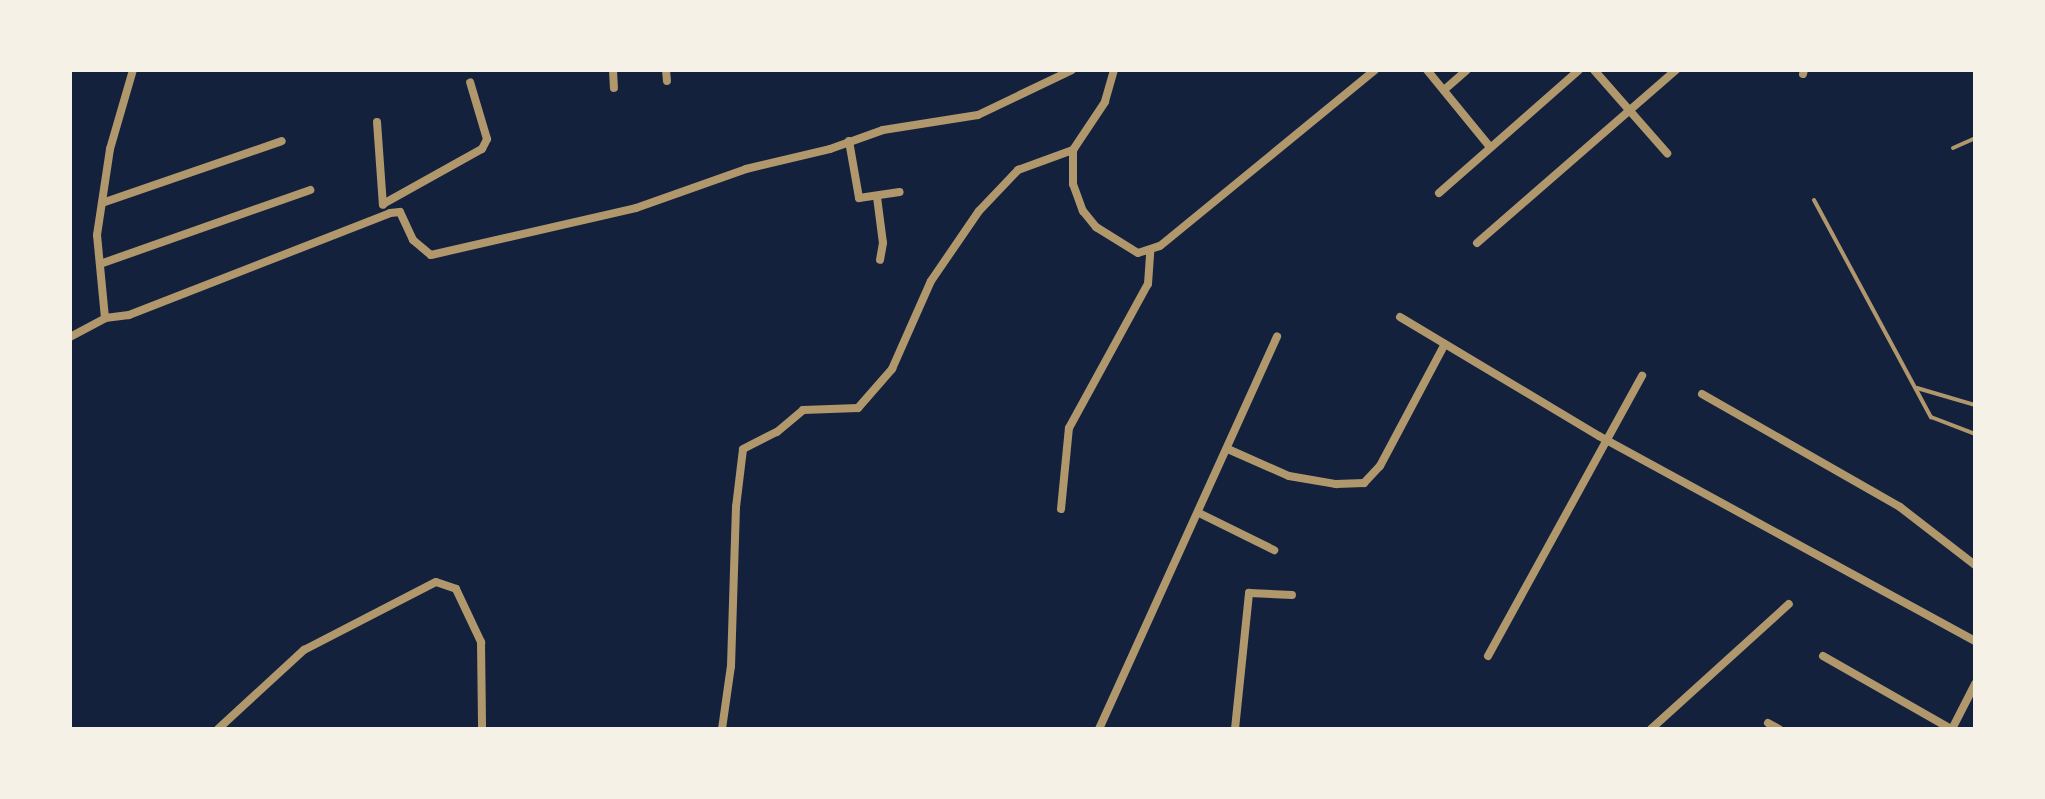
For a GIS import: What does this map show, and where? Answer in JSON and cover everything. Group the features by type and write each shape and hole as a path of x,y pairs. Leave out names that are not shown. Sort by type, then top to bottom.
{"street":[{"path":"106,318 97,235 110,148 133,70"},
{"path":"613,70 614,88"},
{"path":"666,70 667,81"},
{"path":"70,337 106,318 129,315 384,215 400,212 413,240 431,254 636,208 746,168 883,130 978,115 1072,70"},
{"path":"1114,70 1105,102 1073,150 1073,184 1083,211 1118,244 1138,253 1150,252 1375,70"},
{"path":"1427,70 1490,147"},
{"path":"1444,90 1466,70"},
{"path":"1438,192 1579,70"},
{"path":"1594,70 1667,153"},
{"path":"1477,243 1676,70"},
{"path":"382,204 482,149 487,139 470,82"},
{"path":"377,122 384,215"},
{"path":"102,203 282,141"},
{"path":"849,142 859,198 900,192"},
{"path":"722,729 731,666 736,507 743,450 777,432 803,410 852,412 858,408 892,369 931,282 979,211 1018,170 1073,150"},
{"path":"100,264 310,190"},
{"path":"877,197 883,244 880,260"},
{"path":"1061,509 1069,428 1148,284 1150,252"},
{"path":"1400,317 1606,440 1975,642"},
{"path":"1099,729 1230,450 1278,336"},
{"path":"1230,450 1298,478 1364,483 1380,466 1445,344"},
{"path":"1488,656 1642,376"},
{"path":"1702,394 1900,507 1975,565"},
{"path":"1199,514 1274,550"},
{"path":"218,729 304,650 429,585 444,582 456,590 481,642 482,729"},
{"path":"1235,729 1249,593 1292,594"},
{"path":"1651,729 1788,604"},
{"path":"1823,656 1952,729 1975,684"},
{"path":"1768,723 1779,729"}],"lane":[{"path":"1953,148 1975,138"},
{"path":"1814,200 1934,420 1975,434"},
{"path":"1915,388 1975,405"}]}
